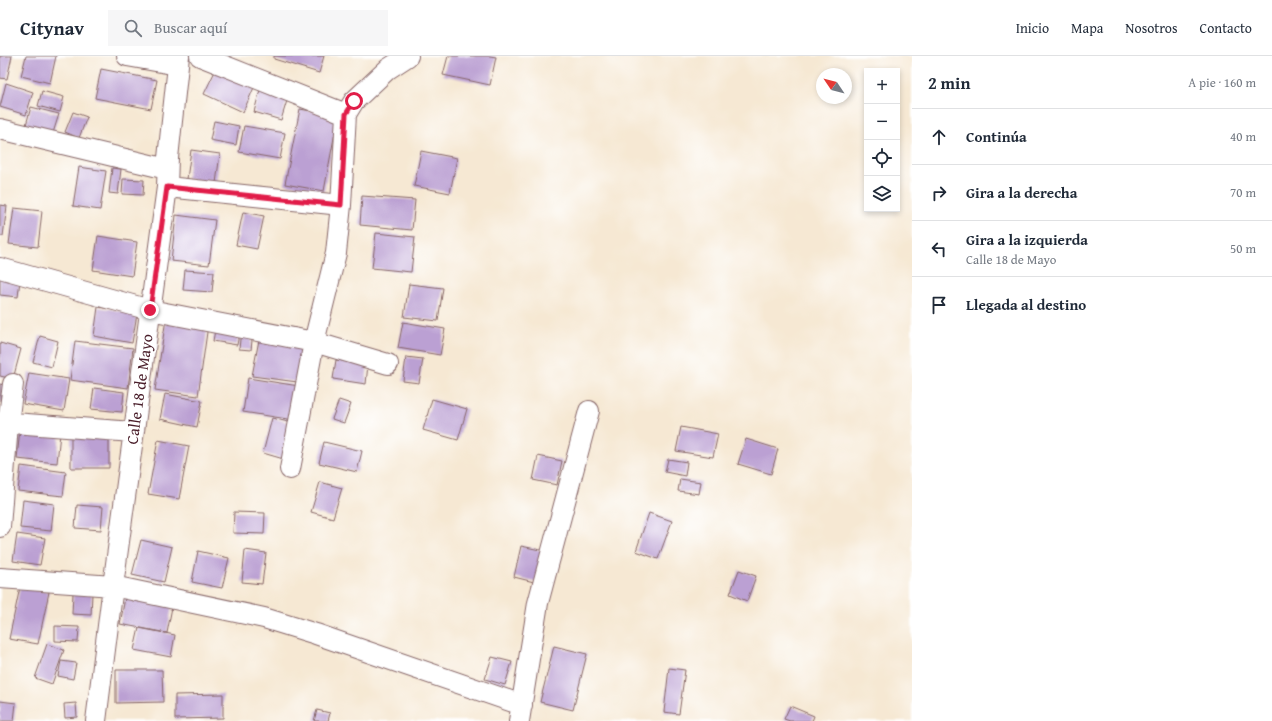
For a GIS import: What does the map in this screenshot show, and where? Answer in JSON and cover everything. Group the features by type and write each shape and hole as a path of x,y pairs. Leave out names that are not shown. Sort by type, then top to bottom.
{"street":[{"path":"127,56 178,61"},
{"path":"200,56 346,114"},
{"path":"290,469 314,342 336,253 341,205 346,114 354,101 388,70 408,56"},
{"name":"Calle 18 de Mayo","path":"96,721 167,178 178,61"},
{"path":"0,129 167,178 341,205"},
{"path":"0,268 150,310 314,342 388,364"},
{"path":"0,527 4,423 13,384"},
{"path":"0,578 113,586 264,618 324,637 521,713 538,603 589,411"},
{"path":"4,423 133,432"}],"building":[{"path":"0,56 12,56 7,79 0,78"},
{"path":"26,56 56,56 50,83 21,76"},
{"path":"274,56 324,56 319,73 274,59"},
{"path":"448,56 496,57 490,85 443,75"},
{"path":"218,65 256,83 243,112 204,94"},
{"path":"101,69 157,80 151,109 95,98"},
{"path":"6,83 33,92 26,115 0,107"},
{"path":"261,86 289,94 281,120 254,112"},
{"path":"42,91 64,97 60,112 38,106"},
{"path":"31,107 59,114 53,133 26,125"},
{"path":"300,109 338,116 324,191 285,184"},
{"path":"73,112 87,117 79,138 65,132"},
{"path":"214,121 239,126 236,145 210,140"},
{"path":"244,126 285,133 280,159 239,152"},
{"path":"191,150 220,154 216,183 187,179"},
{"path":"421,151 457,158 450,193 414,186"},
{"path":"79,167 106,171 100,210 73,206"},
{"path":"112,168 121,169 118,194 109,193"},
{"path":"123,179 144,180 143,195 122,194"},
{"path":"362,196 415,200 412,230 360,225"},
{"path":"0,205 7,206 3,236 0,236"},
{"path":"14,208 42,211 38,247 9,244"},
{"path":"243,212 264,216 257,249 236,245"},
{"path":"176,215 215,220 209,265 171,261"},
{"path":"376,233 415,237 411,272 372,268"},
{"path":"98,236 137,242 132,276 93,270"},
{"path":"185,270 214,272 212,292 183,290"},
{"path":"0,277 20,280 18,297 0,295"},
{"path":"409,284 443,288 438,321 404,317"},
{"path":"98,307 137,314 132,343 94,336"},
{"path":"166,319 208,325 198,396 155,390"},
{"path":"403,322 445,329 440,355 398,348"},
{"path":"215,330 239,334 237,345 213,341"},
{"path":"241,330 253,331 251,350 239,349"},
{"path":"40,336 58,341 52,367 33,362"},
{"path":"259,340 310,343 305,383 252,376"},
{"path":"75,341 133,348 128,388 70,380"},
{"path":"0,343 21,349 13,379 0,376"},
{"path":"406,357 423,359 419,383 403,381"},
{"path":"336,360 368,364 366,384 333,379"},
{"path":"29,373 69,379 64,411 23,404"},
{"path":"248,378 299,386 294,420 243,412"},
{"path":"0,384 9,386 6,402 0,401"},
{"path":"94,388 124,392 122,412 91,409"},
{"path":"165,394 202,401 197,427 160,419"},
{"path":"432,399 467,409 458,440 423,430"},
{"path":"339,400 351,404 344,423 332,419"},
{"path":"272,418 296,424 287,460 263,453"},
{"path":"681,427 718,434 713,457 676,451"},
{"path":"20,429 60,433 57,463 17,459"},
{"path":"71,436 109,436 109,468 71,468"},
{"path":"746,439 778,449 771,474 738,464"},
{"path":"158,440 189,446 179,499 148,494"},
{"path":"324,442 362,451 357,472 319,463"},
{"path":"538,456 562,461 557,485 533,480"},
{"path":"668,459 687,462 685,476 665,472"},
{"path":"21,466 66,472 63,496 18,491"},
{"path":"680,479 701,482 699,494 678,491"},
{"path":"320,482 342,488 333,518 311,512"},
{"path":"23,500 54,504 51,531 20,528"},
{"path":"77,505 103,507 101,530 75,528"},
{"path":"234,512 265,513 264,534 233,533"},
{"path":"649,513 672,521 658,559 636,551"},
{"path":"17,534 45,538 40,565 13,561"},
{"path":"141,540 172,547 164,582 132,575"},
{"path":"521,546 545,551 538,583 514,577"},
{"path":"245,550 266,553 262,584 242,582"},
{"path":"198,551 229,558 222,588 192,582"},
{"path":"739,570 756,576 747,601 730,594"},
{"path":"20,587 49,592 38,644 9,639"},
{"path":"73,593 92,594 91,615 72,614"},
{"path":"126,593 173,602 167,633 120,624"},
{"path":"55,626 79,627 78,642 55,641"},
{"path":"139,628 175,635 171,657 134,650"},
{"path":"47,644 64,650 52,684 35,678"},
{"path":"554,646 587,654 573,710 540,702"},
{"path":"492,657 512,662 505,685 485,679"},
{"path":"61,661 76,663 73,679 58,676"},
{"path":"669,668 685,670 679,714 664,712"},
{"path":"116,670 162,670 163,702 116,703"},
{"path":"223,694 223,718 175,719 175,695"},
{"path":"0,701 16,703 14,721 0,721"},
{"path":"76,703 77,717 65,718 64,704"},
{"path":"790,706 814,716 812,721 790,721 784,719"},
{"path":"317,710 330,713 328,721 314,721"}],"route":[{"path":"150,310 167,187 341,205 346,114 354,101"}]}
